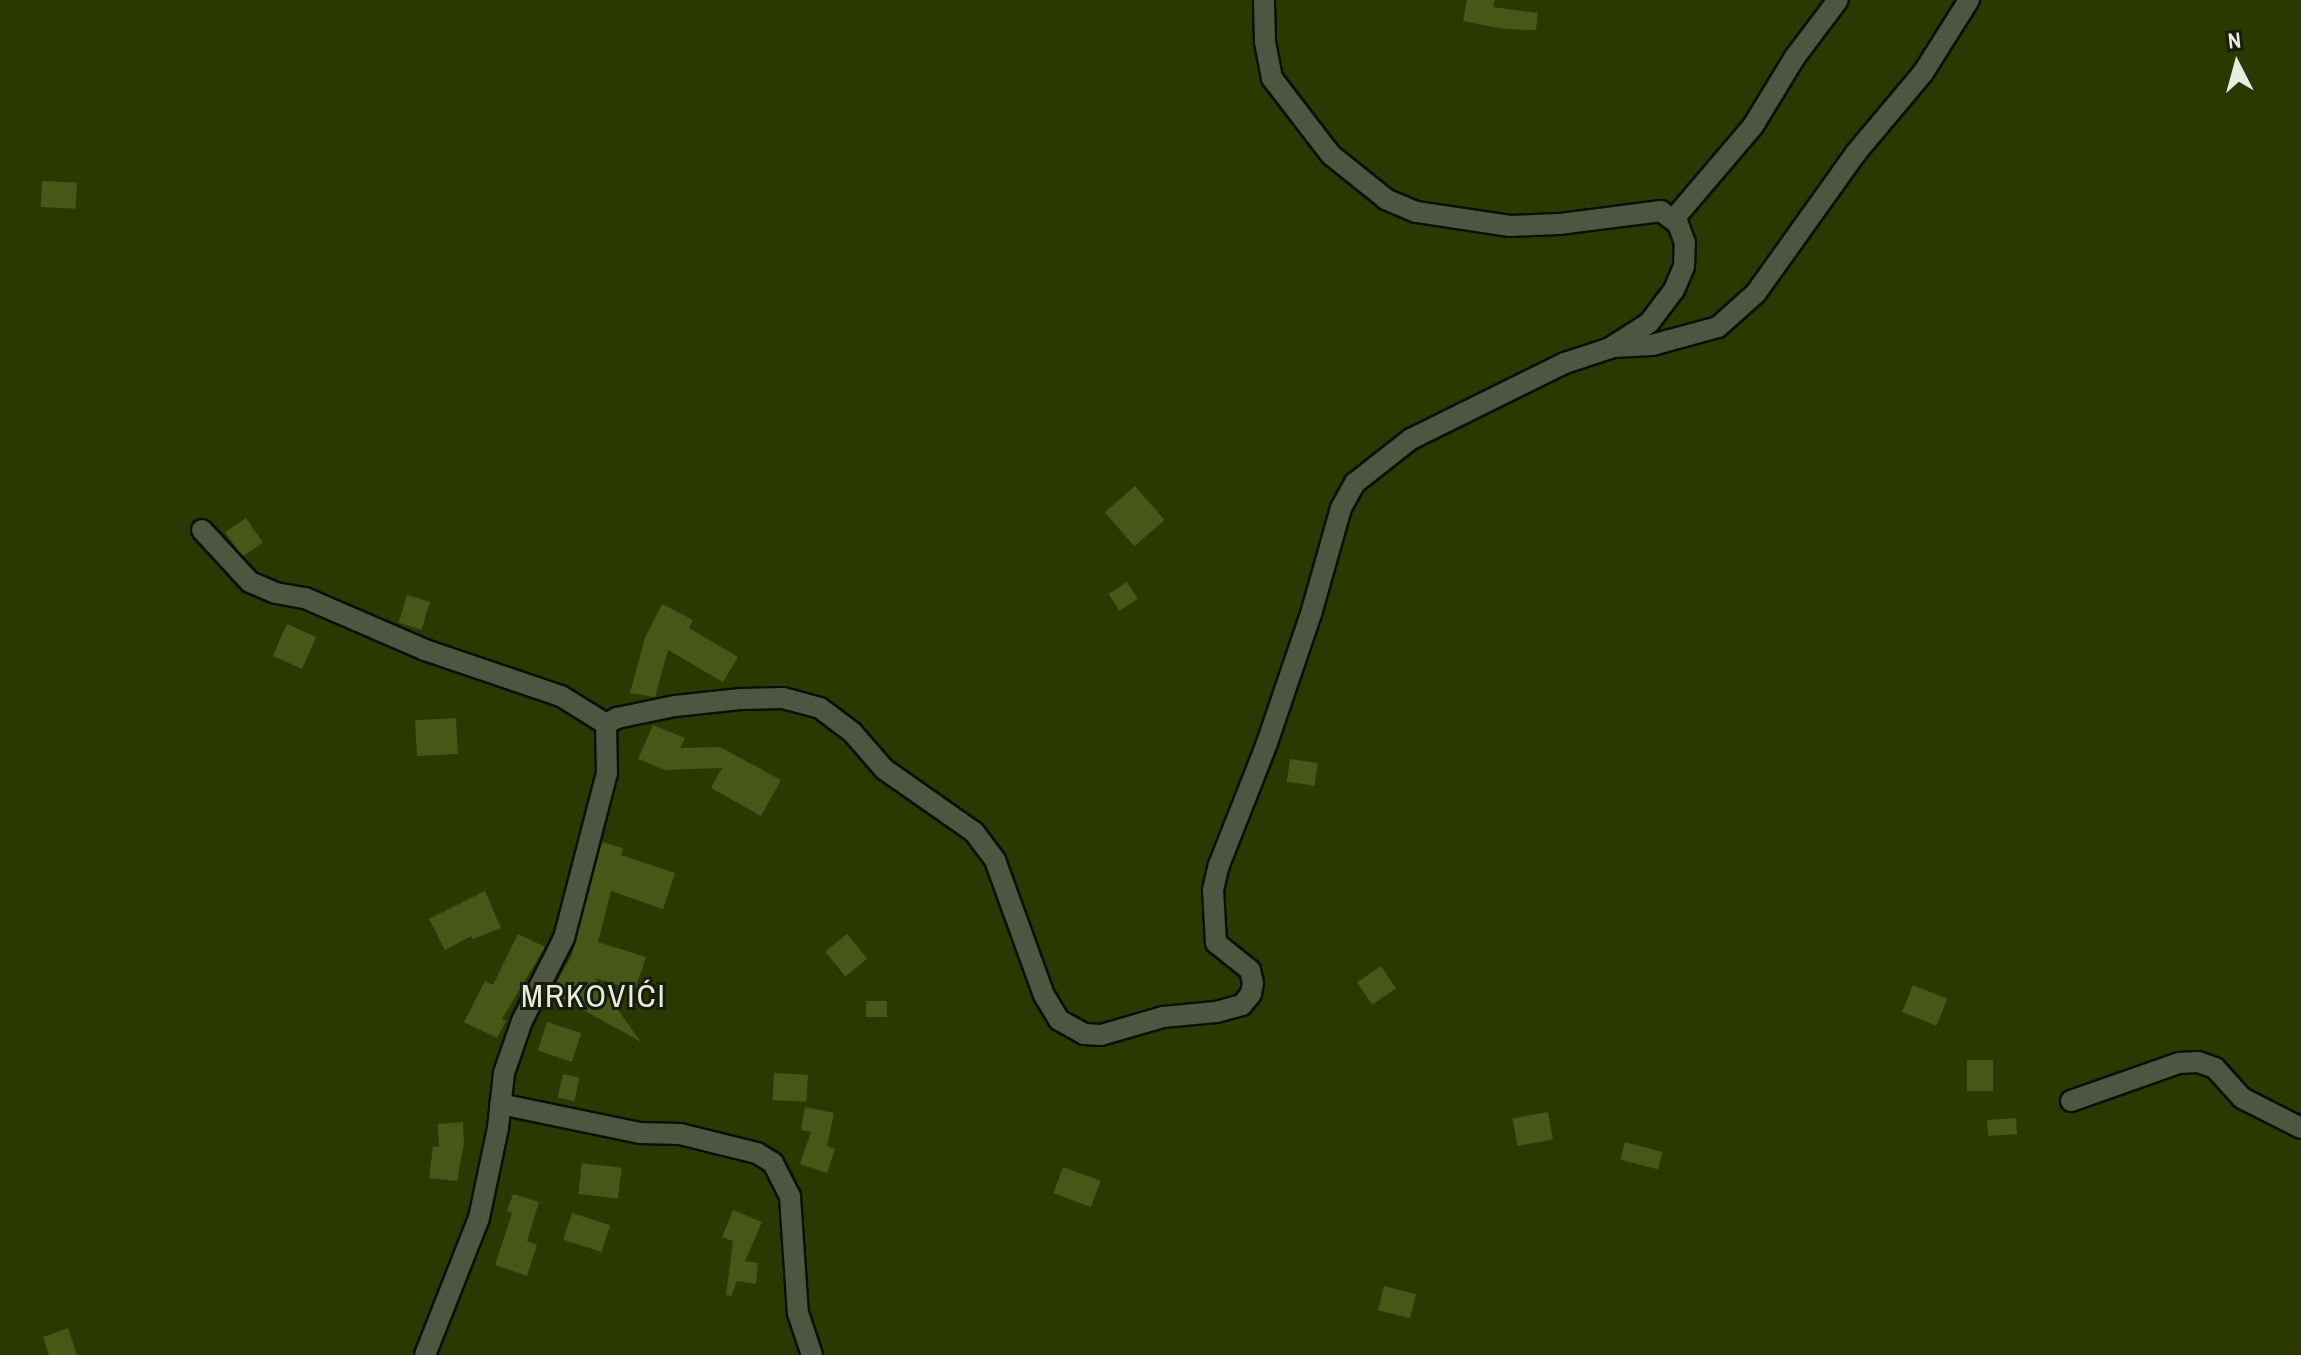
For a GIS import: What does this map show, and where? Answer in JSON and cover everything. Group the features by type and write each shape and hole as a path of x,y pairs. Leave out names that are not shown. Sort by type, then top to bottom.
{"street":[{"path":"606,724 617,718 675,706 741,699 783,698 820,708 852,732 884,769 974,832 995,860 1044,995 1059,1020 1070,1028 1084,1034 1101,1035 1163,1017 1216,1012 1242,1005 1251,994 1253,983 1250,970 1216,943 1213,890 1219,865 1267,743 1311,614 1341,508 1355,483 1411,439 1565,363 1610,348 1649,323 1674,290 1684,267 1685,243 1673,220 1661,211 1559,224 1510,226 1416,212 1386,199 1331,155 1272,78 1265,42 1264,0"},
{"path":"1673,220 1753,126 1795,57 1838,0"},
{"path":"1610,348 1652,345 1718,327 1756,293 1855,154 1923,73 1969,0"},
{"path":"202,530 250,582 276,593 305,598 425,650 561,696 606,724"},
{"path":"425,1355 479,1218 504,1073 522,1021 564,938 607,773 606,724"},
{"path":"2071,1101 2179,1063 2198,1062 2215,1068 2242,1098 2301,1128"},
{"path":"500,1104 640,1133 680,1134 757,1153 773,1163 790,1197 798,1313 812,1355"}],"green space":[{"path":"0,0 2301,0 2301,1355 0,1355"}],"building":[{"path":"1467,0 1495,0 1493,7 1538,13 1536,30 1504,29 1463,21"},
{"path":"42,181 77,183 76,209 41,207"},
{"path":"1135,486 1165,520 1134,546 1105,512"},
{"path":"246,518 263,543 242,557 225,532"},
{"path":"1127,582 1138,599 1119,611 1109,594"},
{"path":"407,595 430,602 421,630 399,623"},
{"path":"662,604 693,620 689,628 738,657 723,682 668,650 655,697 630,693 645,638"},
{"path":"287,624 316,637 302,669 273,656"},
{"path":"456,718 458,754 417,756 415,720"},
{"path":"653,725 685,738 680,748 720,747 781,780 761,816 711,788 722,768 665,770 638,759"},
{"path":"1290,759 1318,763 1315,786 1287,782"},
{"path":"602,842 623,848 621,855 675,873 663,909 611,891 598,942 646,957 635,990 595,978 641,1042 551,992 572,955"},
{"path":"485,891 501,928 473,939 471,936 445,950 429,919"},
{"path":"518,934 545,947 502,1019 506,1021 497,1038 464,1022 485,981 493,985"},
{"path":"847,934 867,959 845,976 825,952"},
{"path":"1381,966 1396,988 1372,1005 1357,982"},
{"path":"1913,985 1947,999 1936,1026 1902,1012"},
{"path":"866,1001 887,1001 887,1017 866,1017"},
{"path":"547,1022 581,1033 572,1062 538,1051"},
{"path":"1967,1060 1993,1060 1993,1091 1967,1091"},
{"path":"774,1073 808,1075 807,1102 773,1100"},
{"path":"563,1074 580,1078 574,1101 558,1097"},
{"path":"805,1107 834,1113 827,1146 835,1149 827,1173 800,1164 811,1132 801,1130"},
{"path":"1548,1112 1553,1140 1517,1146 1513,1118"},
{"path":"2016,1118 2017,1134 1988,1136 1987,1120"},
{"path":"463,1122 464,1143 457,1181 429,1178 433,1146 439,1147 438,1124"},
{"path":"1625,1142 1663,1152 1658,1169 1620,1159"},
{"path":"582,1163 622,1168 618,1199 578,1194"},
{"path":"1063,1167 1101,1181 1091,1207 1053,1193"},
{"path":"513,1194 539,1202 527,1241 537,1245 527,1276 495,1265 512,1213 507,1211"},
{"path":"733,1210 762,1222 745,1261 758,1263 756,1284 737,1281 731,1296 726,1295 733,1241 722,1237"},
{"path":"572,1213 610,1225 601,1252 563,1240"},
{"path":"1384,1286 1416,1294 1410,1318 1378,1310"},
{"path":"68,1328 77,1355 49,1355 43,1337"}],"district":[{"name":"MRKOVIĆI","path":"594,996"}]}
